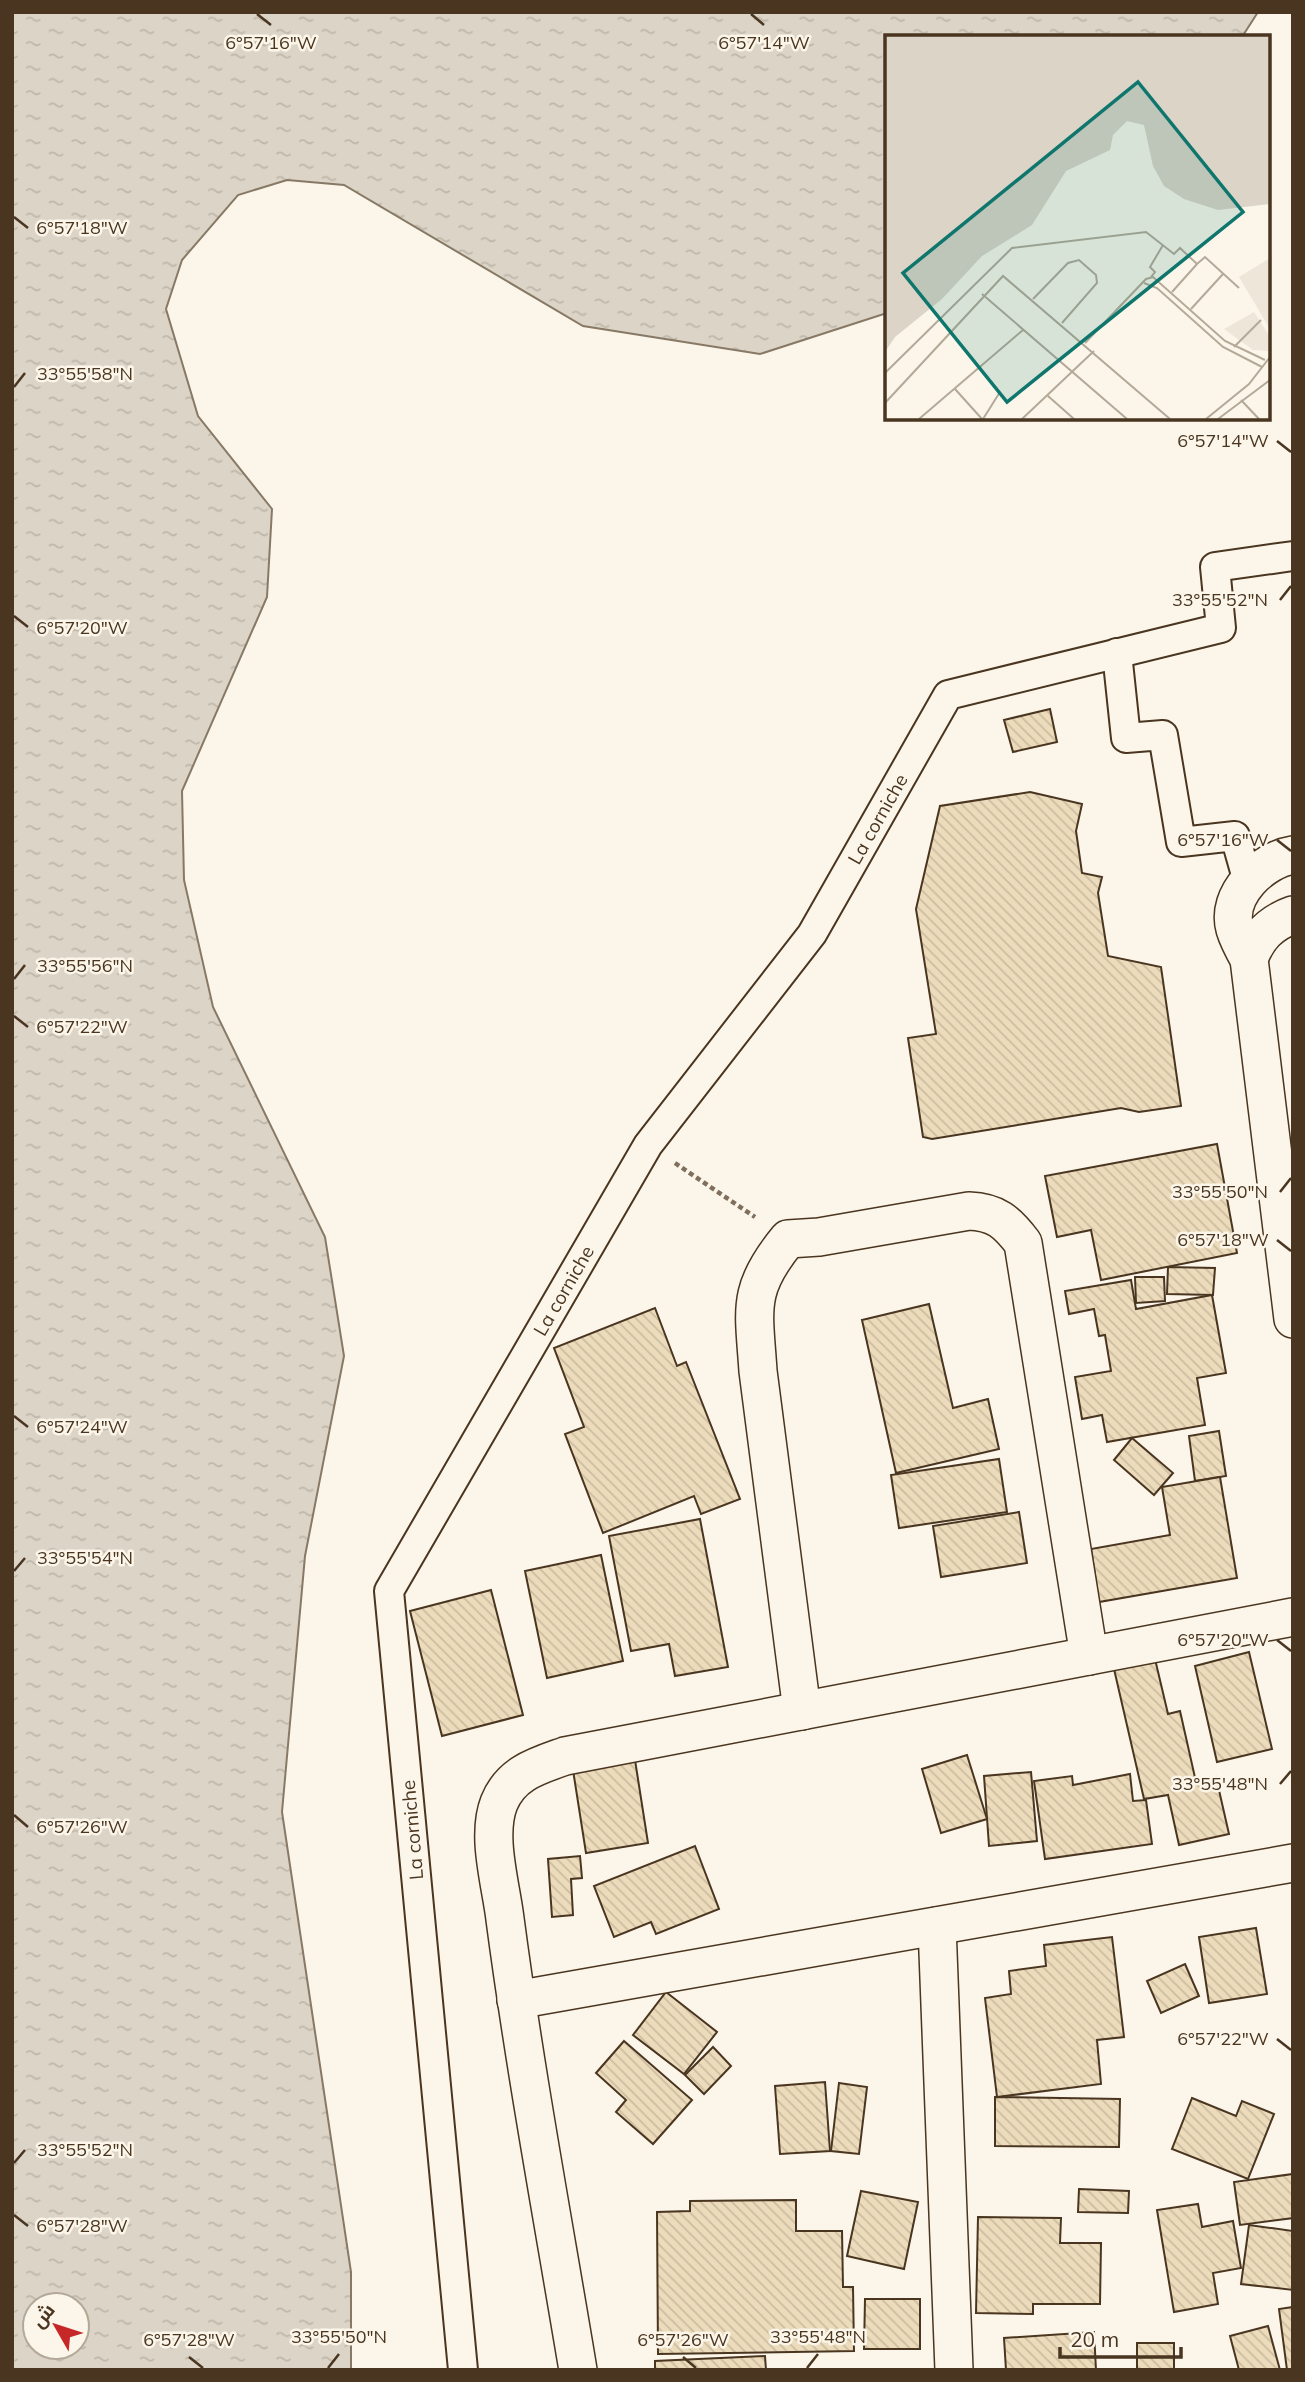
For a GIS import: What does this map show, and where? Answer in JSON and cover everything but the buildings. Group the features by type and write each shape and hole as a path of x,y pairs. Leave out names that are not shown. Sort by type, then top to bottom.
{"street":[{"name":"La corniche","path":"463,2370 389,1591 648,1145 812,934 948,695 1221,628 1215,567 1293,556"},
{"path":"1117,653 1126,738 1163,734 1181,842 1236,836 1248,882"},
{"path":"1293,855 1270,862 1248,882 1235,912 1234,928 1249,959 1293,1319"},
{"path":"1249,959 1258,940 1267,930 1293,915"},
{"path":"802,1711 758,1371 754,1318 757,1285 768,1264 788,1239 819,1237 969,1211 988,1212 1007,1222 1024,1243 1089,1656"},
{"path":"578,2370 516,2000 495,1833 498,1805 509,1784 527,1770 565,1756 1293,1617"},
{"path":"516,2000 1293,1863"},
{"path":"937,1926 954,2370"}],"path":[{"path":"648,1145 788,1239"}],"water":[{"path":"12,12 1258,12 1243,35 885,35 885,314 760,354 583,326 344,185 287,180 238,195 182,260 166,309 198,416 272,509 267,597 182,791 184,880 213,1007 325,1237 344,1356 305,1556 282,1812 351,2272 351,2370 12,2370"}]}
